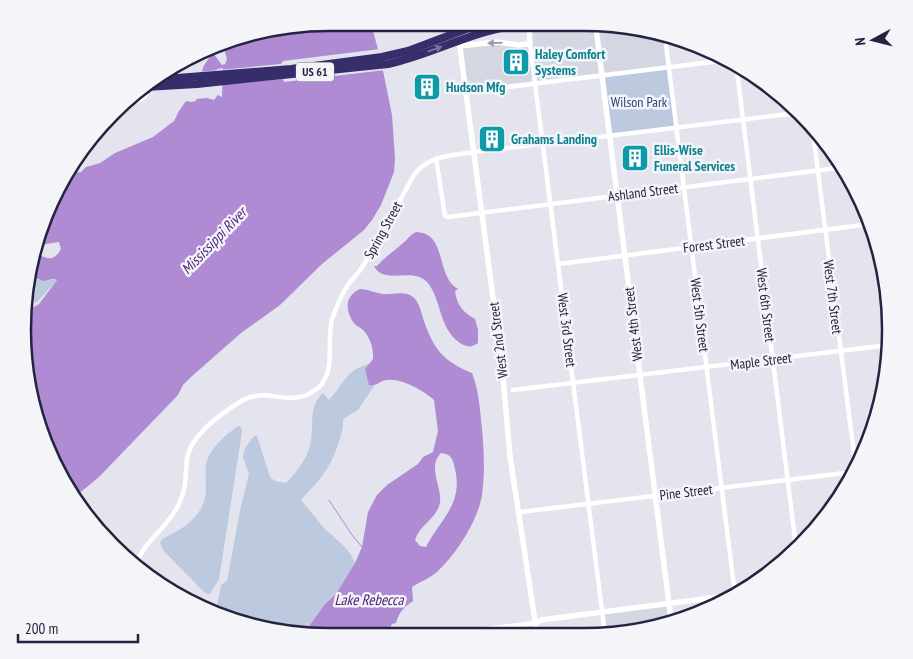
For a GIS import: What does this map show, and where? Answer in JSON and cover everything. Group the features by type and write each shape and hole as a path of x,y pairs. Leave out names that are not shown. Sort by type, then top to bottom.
{"highway":[{"name":"US 61","path":"169,79 291,69 382,57 473,31"},
{"name":"US 61","path":"152,90 388,64 418,56 474,31"}],"street":[{"name":"West 2nd Street","path":"458,31 502,366 510,456 536,628"},
{"name":"West 3rd Street","path":"529,31 604,627"},
{"name":"West 4th Street","path":"596,32 670,615"},
{"path":"460,46 497,42 518,45 530,44"},
{"name":"West 5th Street","path":"666,43 733,588"},
{"path":"466,92 715,62"},
{"name":"West 6th Street","path":"737,74 795,539"},
{"name":"Spring Street","path":"138,558 145,546 168,522 179,504 186,481 187,459 191,447 202,431 232,408 251,397 261,394 289,399 306,396 320,386 330,366 329,337 337,306 347,287 362,269 420,167 436,158 474,152 789,114"},
{"name":"West 7th Street","path":"814,140 853,456"},
{"name":"Ashland Street","path":"436,158 445,216 448,217 834,169"},
{"name":"Forest Street","path":"559,264 863,225"},
{"name":"Maple Street","path":"513,390 881,346"},
{"name":"Pine Street","path":"520,512 845,472"},
{"path":"493,628 536,623 541,620 602,611 714,597"}],"shaded area":[{"path":"531,31 603,32 642,37 666,43 669,68 466,92 460,46 497,42 530,44"},
{"path":"669,603 670,615 642,622 604,627 602,611"}],"green space":[{"name":"Wilson Park","path":"669,68 676,128 610,136 602,76"},
{"path":"36,278 57,280 37,302 33,302"},
{"path":"370,364 369,385 374,386 358,410 343,419 339,442 332,460 319,480 301,500 324,528 345,548 355,563 336,594 325,604 308,627 252,618 217,606 221,585 227,581 249,474 243,457 245,448 254,436 257,436 270,477 275,481 286,483 300,466 310,446 313,411 318,399 323,393 329,400 350,373"},
{"path":"238,426 241,427 242,432 219,579 210,594 205,593 163,550 160,543 162,539 185,526 197,515 206,491 206,464 208,458 219,442"}],"water":[{"name":"Mississippi River","path":"373,31 392,115 394,172 381,205 364,230 322,264 280,305 241,333 191,377 183,385 178,395 99,477 80,492 71,479 54,444 41,407 34,368 31,330 32,308 39,304 57,280 43,281 36,278 40,256 53,258 61,249 59,242 44,244 47,234 62,198 76,173 153,137 174,121 186,101 191,102 196,101 196,99 207,98 214,100 218,95 222,97 223,68 217,69 213,82 207,87 202,87 201,76 205,64 211,56 214,54 222,65 225,64 227,59 225,50 271,37 310,32"},
{"path":"416,232 426,234 437,247 446,275 458,289 455,291 459,305 467,314 475,319 478,330 478,343 476,345 465,345 453,337 444,322 432,289 427,282 414,276 385,275 374,266 377,266"},
{"name":"Lake Rebecca","path":"363,289 383,294 406,294 413,297 420,307 431,338 440,352 453,364 472,373 480,408 484,470 482,495 476,515 466,536 445,564 429,578 412,587 413,601 402,610 396,623 392,624 390,628 308,627 325,604 336,594 355,563 362,547 368,512 377,495 387,485 418,464 423,457 433,452 438,431 434,400 425,393 406,383 393,380 385,380 369,385 365,369 373,359 372,347 370,340 362,329 353,322 348,308 351,295","holes":["441,453 447,454 452,460 457,478 454,500 426,547 420,546 415,540 417,535 439,508 440,496 435,464"]}],"pier":[{"path":"380,49 385,70 284,82 283,79 219,85 222,70 220,70 215,83 198,84 198,72 281,64 283,61"}],"waterway":[{"path":"329,500 362,547"}],"place":[{"name":"Haley Comfort Systems","path":"516,62"},
{"name":"Hudson Mfg","path":"427,87"},
{"name":"Grahams Landing","path":"492,139"},
{"name":"Ellis-Wise Funeral Services","path":"635,158"}]}
